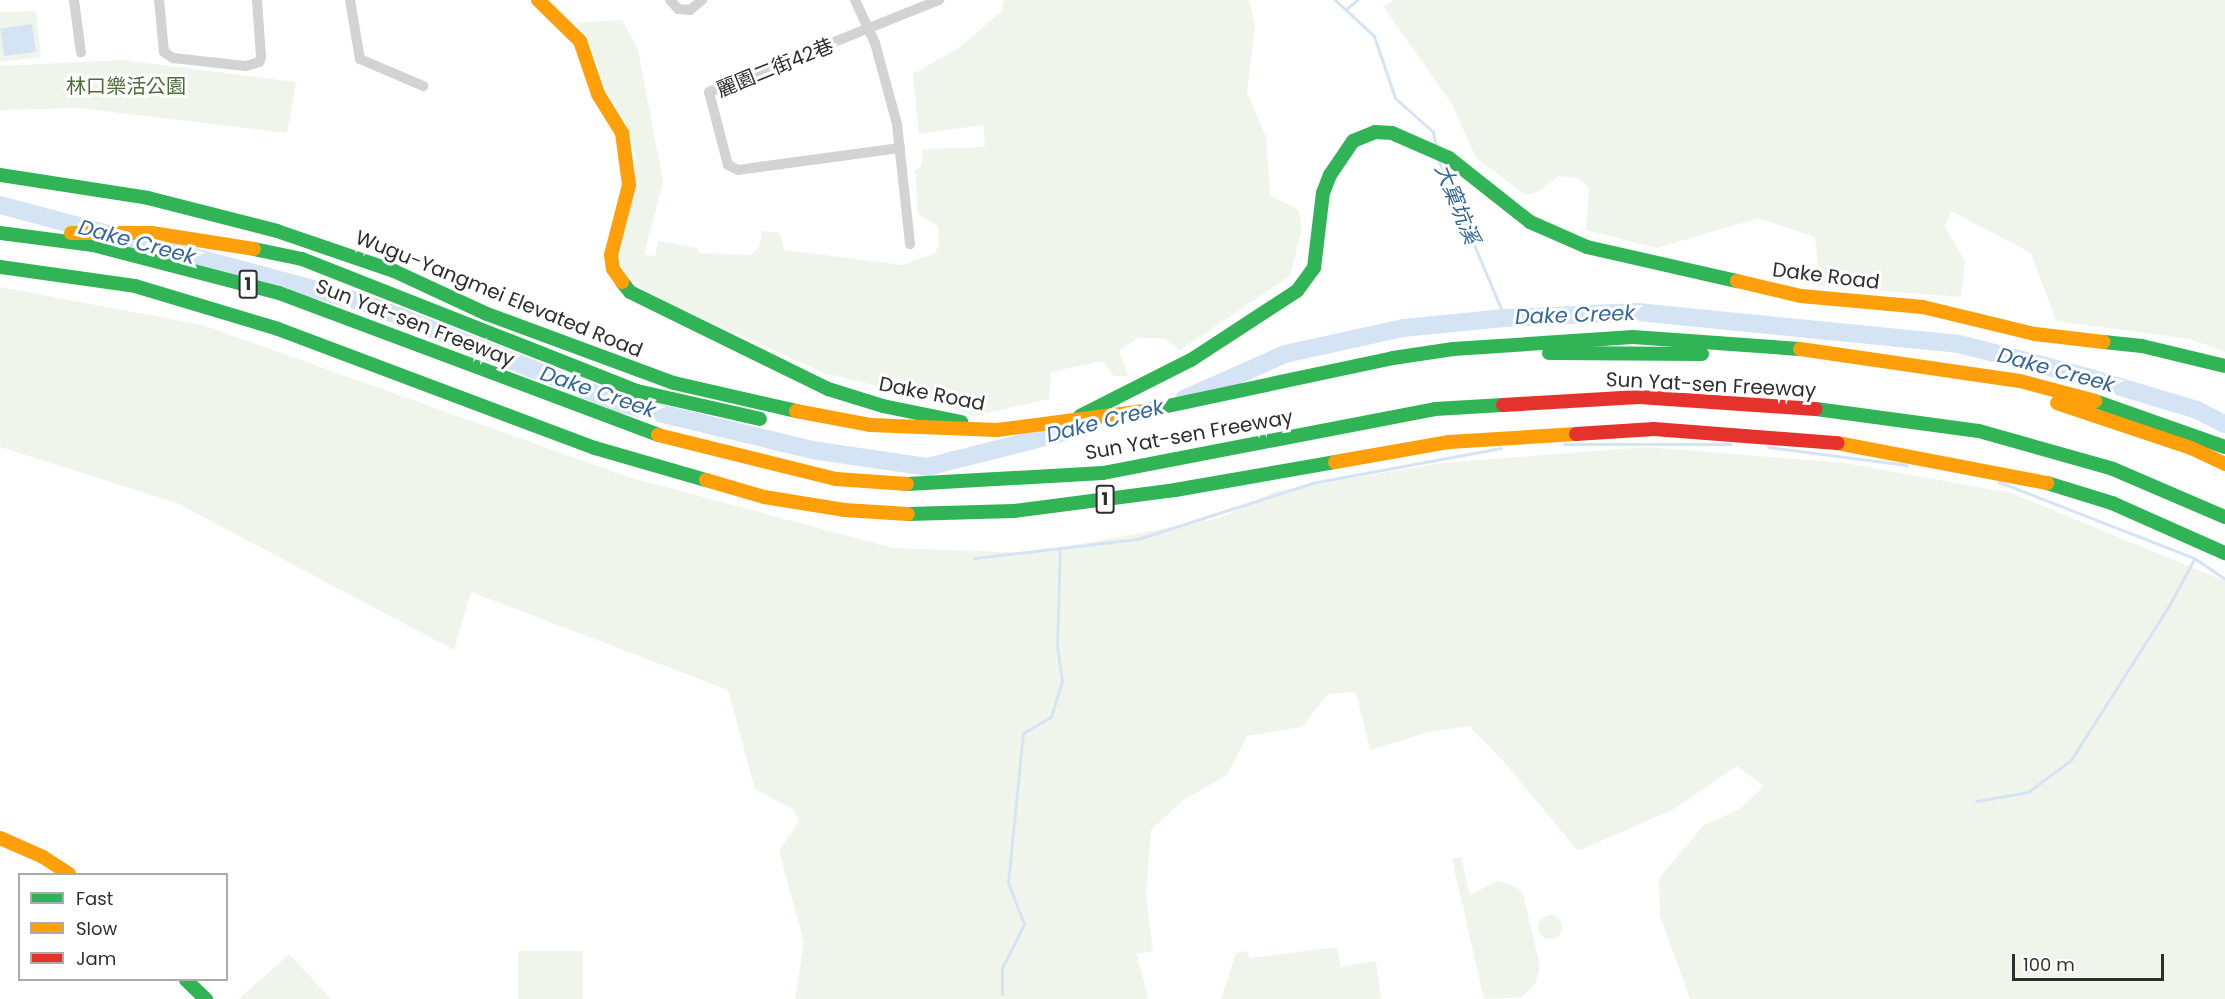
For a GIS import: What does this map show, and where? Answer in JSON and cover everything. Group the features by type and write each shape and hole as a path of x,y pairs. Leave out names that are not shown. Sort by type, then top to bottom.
{"main road":[{"name":"Dake Road","path":"538,0 580,41 598,94 622,133 628,185 611,255 613,269 630,292 828,389 883,406 960,422 999,426 1067,419 1098,408 1191,360 1256,320 1308,280 1317,253 1323,193 1353,141 1365,134 1392,133 1449,158 1530,222 1587,247 1801,296 1923,307 2035,334 2142,346 2225,366"},
{"name":"Wugu-Yangmei Elevated Road","path":"0,175 148,198 277,231 394,271 487,314 674,383 739,401 870,425 997,430 1069,422 1169,408 1374,362 1453,349 1560,339 1633,338 1829,351 2020,381 2110,405 2225,447"},
{"name":"Wugu-Yangmei Elevated Road","path":"0,244 56,234 116,232 204,238 273,252 355,279 637,391 730,413 852,435 938,440 1070,435 1160,421 1429,365 1561,352 1695,353 1833,363 1975,384 2049,400 2191,448 2225,464"},
{"name":"Sun Yat-sen Freeway","path":"0,233 93,245 279,293 611,420 691,446 836,480 919,485 1103,473 1435,409 1639,397 1843,411 1979,431 2113,469 2225,517"},
{"name":"1","path":"0,267 135,286 278,328 626,458 764,497 844,510 924,515 1014,511 1175,490 1449,442 1654,429 1843,443 2007,473 2112,503 2225,553"},
{"path":"0,838 43,857 67,873"},
{"path":"187,981 206,999"}],"street":[{"path":"74,0 81,53"},
{"path":"159,0 164,52 173,58 246,66 259,62 261,57 257,0"},
{"path":"350,0 360,59 423,86"},
{"path":"670,0 678,9 690,10 702,0"},
{"path":"855,0 869,31 887,84 900,148 910,244"},
{"path":"869,31 939,0"},
{"name":"麗園二街42巷","path":"869,31 709,92 728,165 738,170 900,148"}],"green space":[{"path":"1004,0 1249,0 1255,26 1247,92 1266,137 1270,196 1298,209 1302,228 1290,276 1180,350 1163,338 1137,338 1119,351 1128,376 1114,376 1103,361 1051,372 1049,399 973,416 927,398 824,373 660,299 629,280 621,268 620,251 635,189 635,153 625,120 606,91 593,50 577,23 622,20 638,50 663,182 644,255 655,256 658,241 697,248 699,253 751,255 759,247 762,231 780,233 784,250 903,265 935,253 939,245 938,226 918,214 915,170 921,167 923,149 985,147 983,125 919,134 913,74 960,47 1002,11"},
{"path":"1394,0 2225,0 2225,352 2190,339 2056,321 2031,253 1951,211 1945,227 1965,262 1961,297 1820,286 1815,237 1759,218 1657,248 1586,230 1589,187 1578,178 1559,176 1538,192 1526,195 1476,158 1452,104 1383,6"},
{"path":"36,11 41,57 0,62 0,12"},
{"name":"林口樂活公園","path":"123,60 296,82 287,133 79,108 0,110 0,66"},
{"path":"0,287 203,325 628,477 893,548 1032,553 1220,518 1276,491 1442,463 1647,447 1845,463 2011,493 2225,581 2225,999 1690,999 1660,916 1659,878 1704,825 1740,809 1764,786 1737,766 1674,809 1578,851 1506,764 1469,726 1429,732 1370,750 1356,692 1328,694 1302,727 1247,736 1227,775 1182,801 1151,830 1146,896 1153,951 1137,954 1148,999 795,999 804,942 779,851 799,821 793,809 755,789 728,690 471,592 454,650 177,503 0,447"},
{"path":"1461,857 1470,895 1497,881 1517,887 1523,894 1540,966 1535,984 1522,997 1484,999 1452,859"},
{"path":"1550,915 1555,916 1561,922 1561,932 1555,938 1550,939 1545,938 1539,932 1538,927 1539,922 1545,916"},
{"path":"1337,947 1341,967 1376,961 1381,999 1221,999 1236,953 1247,951 1249,958"},
{"path":"518,951 583,951 583,999 518,999"},
{"path":"289,954 331,999 239,999"}],"water":[{"path":"32,24 36,52 4,56 0,28"}],"waterway":[{"name":"大窠坑溪","path":"1335,0 1374,36 1395,98 1433,132 1436,147"},
{"name":"大窠坑溪","path":"1346,9 1357,0"},
{"name":"大窠坑溪","path":"1438,159 1505,318"},
{"name":"Dake Creek","path":"0,205 365,303 622,404 812,450 927,467 1085,427"},
{"name":"Dake Creek","path":"1184,399 1285,354 1403,328 1505,318 1638,312 1959,344 2077,374 2197,410 2225,424"},
{"path":"1564,444 1731,444"},
{"path":"1768,447 1907,465"},
{"path":"974,558 1138,539 1312,483 1501,448"},
{"path":"1999,482 2194,558 2225,579"},
{"path":"1002,994 1002,968 1024,924 1008,883 1023,733 1051,717 1062,681 1057,647 1060,548"},
{"path":"1976,801 2028,792 2071,760 2170,604 2194,559"}],"traffic: fast":[{"path":"1080,416 1191,360 1297,291 1314,268 1323,193 1330,175 1353,141 1375,132 1392,133 1449,158 1530,222 1587,247 1737,281"},
{"path":"0,175 148,198 277,231 394,271 487,314 674,383 796,411"},
{"path":"0,233 93,245 279,293 658,435"},
{"path":"254,249 302,259 637,391 760,419"},
{"path":"0,267 135,286 278,329 595,448 706,480"},
{"path":"622,282 630,292 828,389 883,406 961,422"},
{"path":"1144,411 1393,358 1453,349 1633,337 1800,349"},
{"path":"2104,342 2142,346 2225,366"},
{"path":"1549,353 1702,354"},
{"path":"2095,401 2225,447"},
{"path":"907,484 1103,473 1435,409 1503,405"},
{"path":"1816,409 1979,431 2113,469 2225,517"},
{"path":"908,514 1014,511 1175,490 1335,462"},
{"path":"2047,483 2112,503 2225,553"},
{"path":"187,981 206,999"}],"traffic: slow":[{"path":"538,0 580,41 598,94 622,133 629,185 611,255 613,269 622,282"},
{"path":"71,233 152,233 254,249"},
{"path":"1737,281 1801,296 1923,307 2035,334 2104,342"},
{"path":"1800,349 2020,381 2095,401"},
{"path":"2057,403 2191,448 2225,464"},
{"path":"796,411 870,425 997,430 1144,411"},
{"path":"1335,462 1449,442 1576,434"},
{"path":"658,435 836,479 907,484"},
{"path":"1837,443 2047,483"},
{"path":"706,480 764,497 844,510 908,514"},
{"path":"0,838 43,857 67,873"}],"traffic: jam":[{"path":"1503,405 1639,397 1816,409"},
{"path":"1576,434 1654,429 1837,443"}]}
